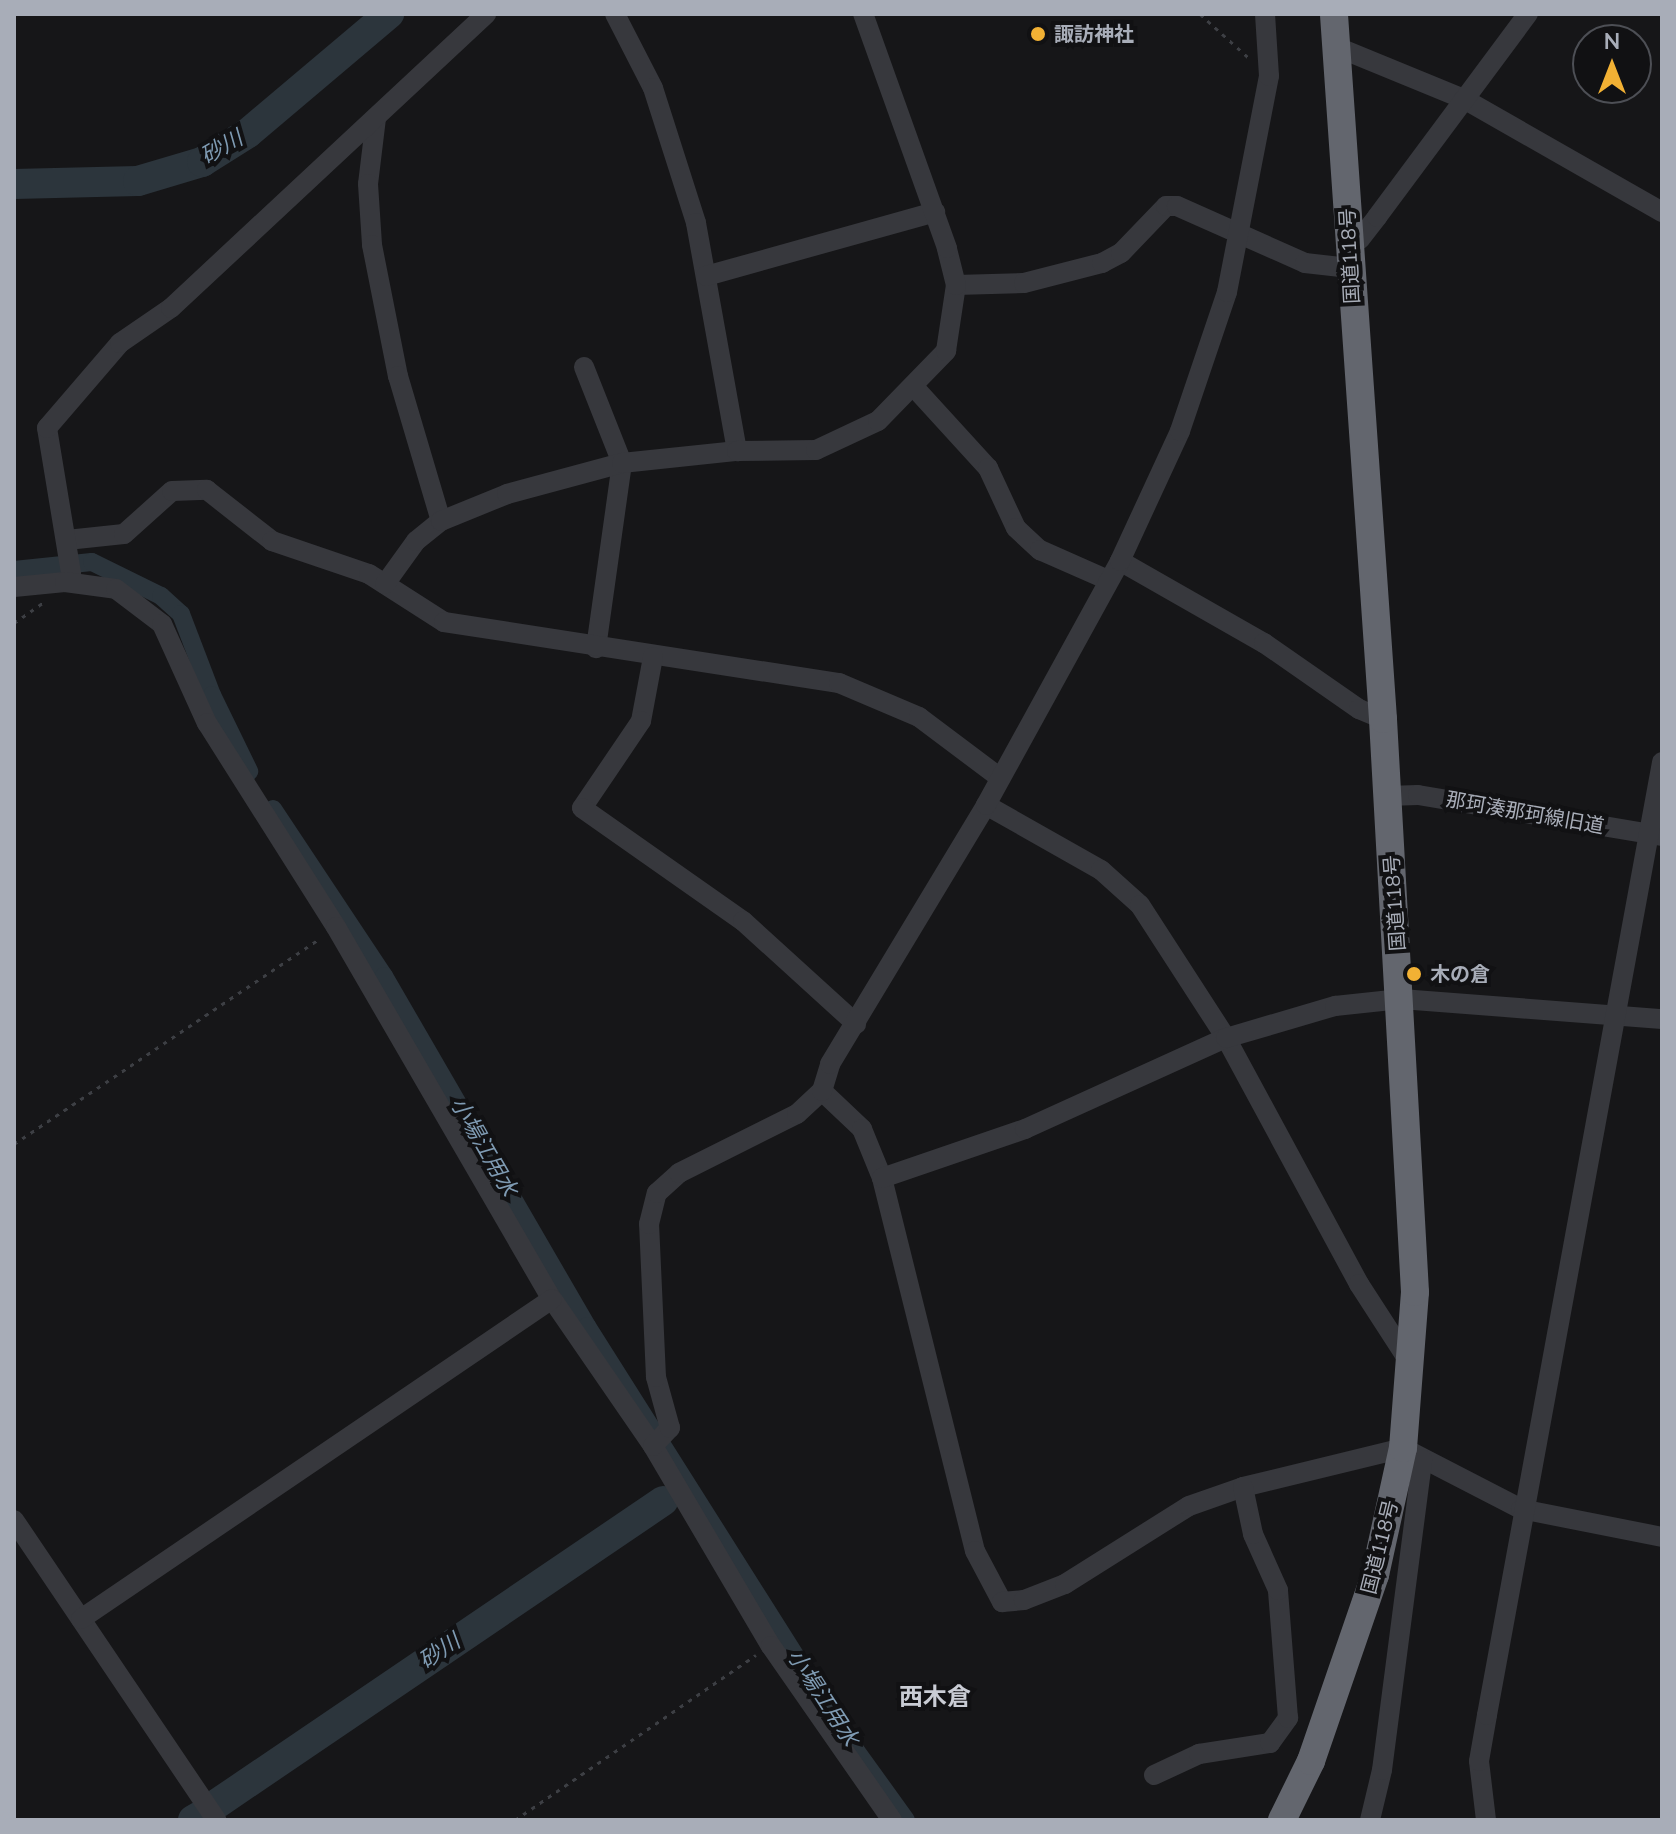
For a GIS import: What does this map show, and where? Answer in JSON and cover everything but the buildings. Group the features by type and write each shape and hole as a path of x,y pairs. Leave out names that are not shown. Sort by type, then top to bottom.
{"highway":[{"name":"国道118号","path":"1282,1820 1311,1761 1357,1632 1412,1454 1413,1214 1383,719 1334,14"}],"street":[{"path":"71,573 47,428 120,343 171,308 486,14"},
{"path":"615,14 669,130 706,276 737,451"},
{"path":"385,584 416,541 441,521 507,494 622,463 737,451 816,450 878,421 946,351 956,285 935,212 863,14"},
{"path":"660,1439 668,1411 656,1377 649,1224 657,1193 679,1173 797,1114 822,1091 830,1064 986,805 1120,561 1203,372 1227,292 1237,234 1254,172 1269,76 1265,14"},
{"path":"956,285 1024,283 1102,263 1121,253 1166,206 1305,263 1350,255 1528,14"},
{"path":"1337,47 1464,99 1662,212"},
{"path":"376,118 368,184 372,245 398,376 441,521"},
{"path":"706,276 935,212"},
{"path":"584,367 622,463 596,648"},
{"path":"914,387 988,468 1016,528 1040,550 1108,580"},
{"path":"68,545 124,534 172,491 190,486 222,497 252,528 272,541 345,564 385,584 444,622 653,657 839,683 919,717 999,777"},
{"path":"1120,561 1264,643 1359,709 1383,719"},
{"path":"14,587 65,582 116,589 162,624 207,723 336,927 552,1299 660,1439 771,1646 892,1820"},
{"path":"653,657 641,721 582,808 743,921 856,1024"},
{"path":"1486,1820 1479,1761 1521,1509 1616,1014 1654,835 1662,762"},
{"name":"那珂湊那珂線旧道","path":"1387,796 1418,795 1654,835"},
{"path":"986,805 1126,888 1226,1038 1359,1284 1412,1366"},
{"path":"882,1178 1025,1129 1226,1038 1335,1006 1401,999 1662,1019"},
{"path":"822,1091 862,1129 882,1178 975,1551 1002,1602 1024,1600 1065,1584 1189,1506 1243,1487 1412,1454 1521,1509 1662,1537"},
{"path":"81,1619 552,1299"},
{"path":"1370,1820 1382,1770 1412,1454"},
{"path":"1154,1775 1199,1754 1270,1743 1288,1718 1278,1590 1253,1534 1243,1487"},
{"path":"14,1520 216,1820"}],"path":[{"path":"1200,14 1269,76"},
{"path":"14,1144 336,927"},
{"path":"515,1820 771,1646"}],"waterway":[{"name":"砂川","path":"14,184 138,181 202,162 248,133 389,14"},
{"name":"小場江用水","path":"14,570 92,562 161,596 181,614 212,695 249,771"},
{"name":"小場江用水","path":"273,809 384,976 587,1326 849,1741 906,1820"},
{"name":"砂川","path":"218,1803 663,1501"},
{"name":"砂川","path":"193,1820 200,1816"}],"place":[{"name":"諏訪神社","path":"1038,34"},
{"name":"木の倉","path":"1414,974"}],"district":[{"name":"西木倉","path":"935,1698"}]}
